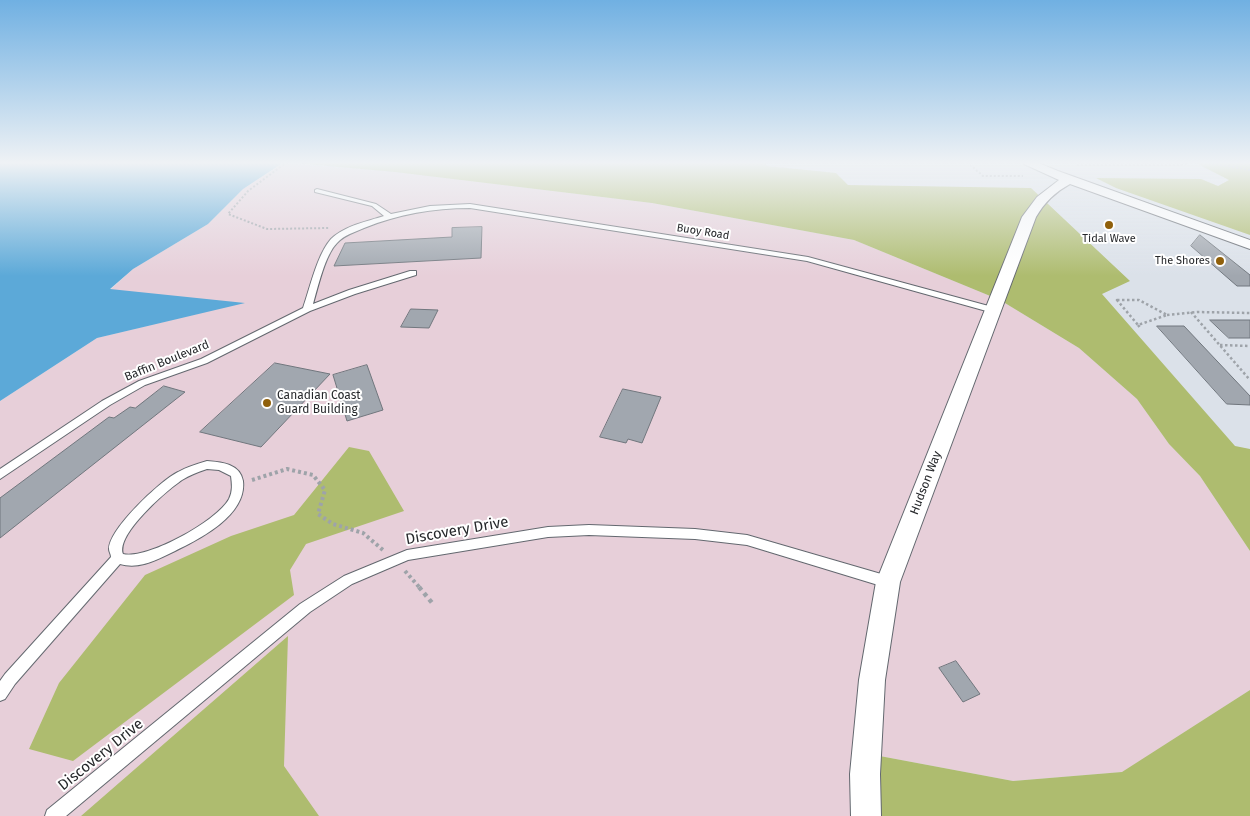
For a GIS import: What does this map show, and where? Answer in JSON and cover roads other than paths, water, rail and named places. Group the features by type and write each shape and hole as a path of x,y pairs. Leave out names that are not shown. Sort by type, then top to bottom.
{"street":[{"name":"Hudson Way","path":"866,816 865,774 872,680 888,582 993,310 1036,204 1040,200"},
{"path":"1126,200 1250,245"}],"lane":[{"path":"354,200 374,205 389,216"},
{"name":"Buoy Road","path":"307,309 329,249 334,241 351,230 389,216 419,208 470,206 808,259 993,310"},
{"name":"Baffin Boulevard","path":"0,475 106,403 142,383 204,362 307,309 352,292 413,273"},
{"path":"207,465 221,466 236,474 239,484 238,493 220,517 207,529 138,560 118,558 115,549 118,537 169,482 181,474 207,465"},
{"name":"Discovery Drive","path":"53,816 305,608 348,580 395,559 436,549 548,532 625,530 695,534 747,540 888,582"},
{"path":"0,694 10,679 118,558"}],"water":[{"path":"0,200 232,200 208,224 133,269 110,289 245,303 97,338 0,401"}],"place":[{"name":"Tidal Wave","path":"1109,225"},
{"name":"The Shores","path":"1220,261"},
{"name":"Canadian Coast Guard Building","path":"267,403"}]}
